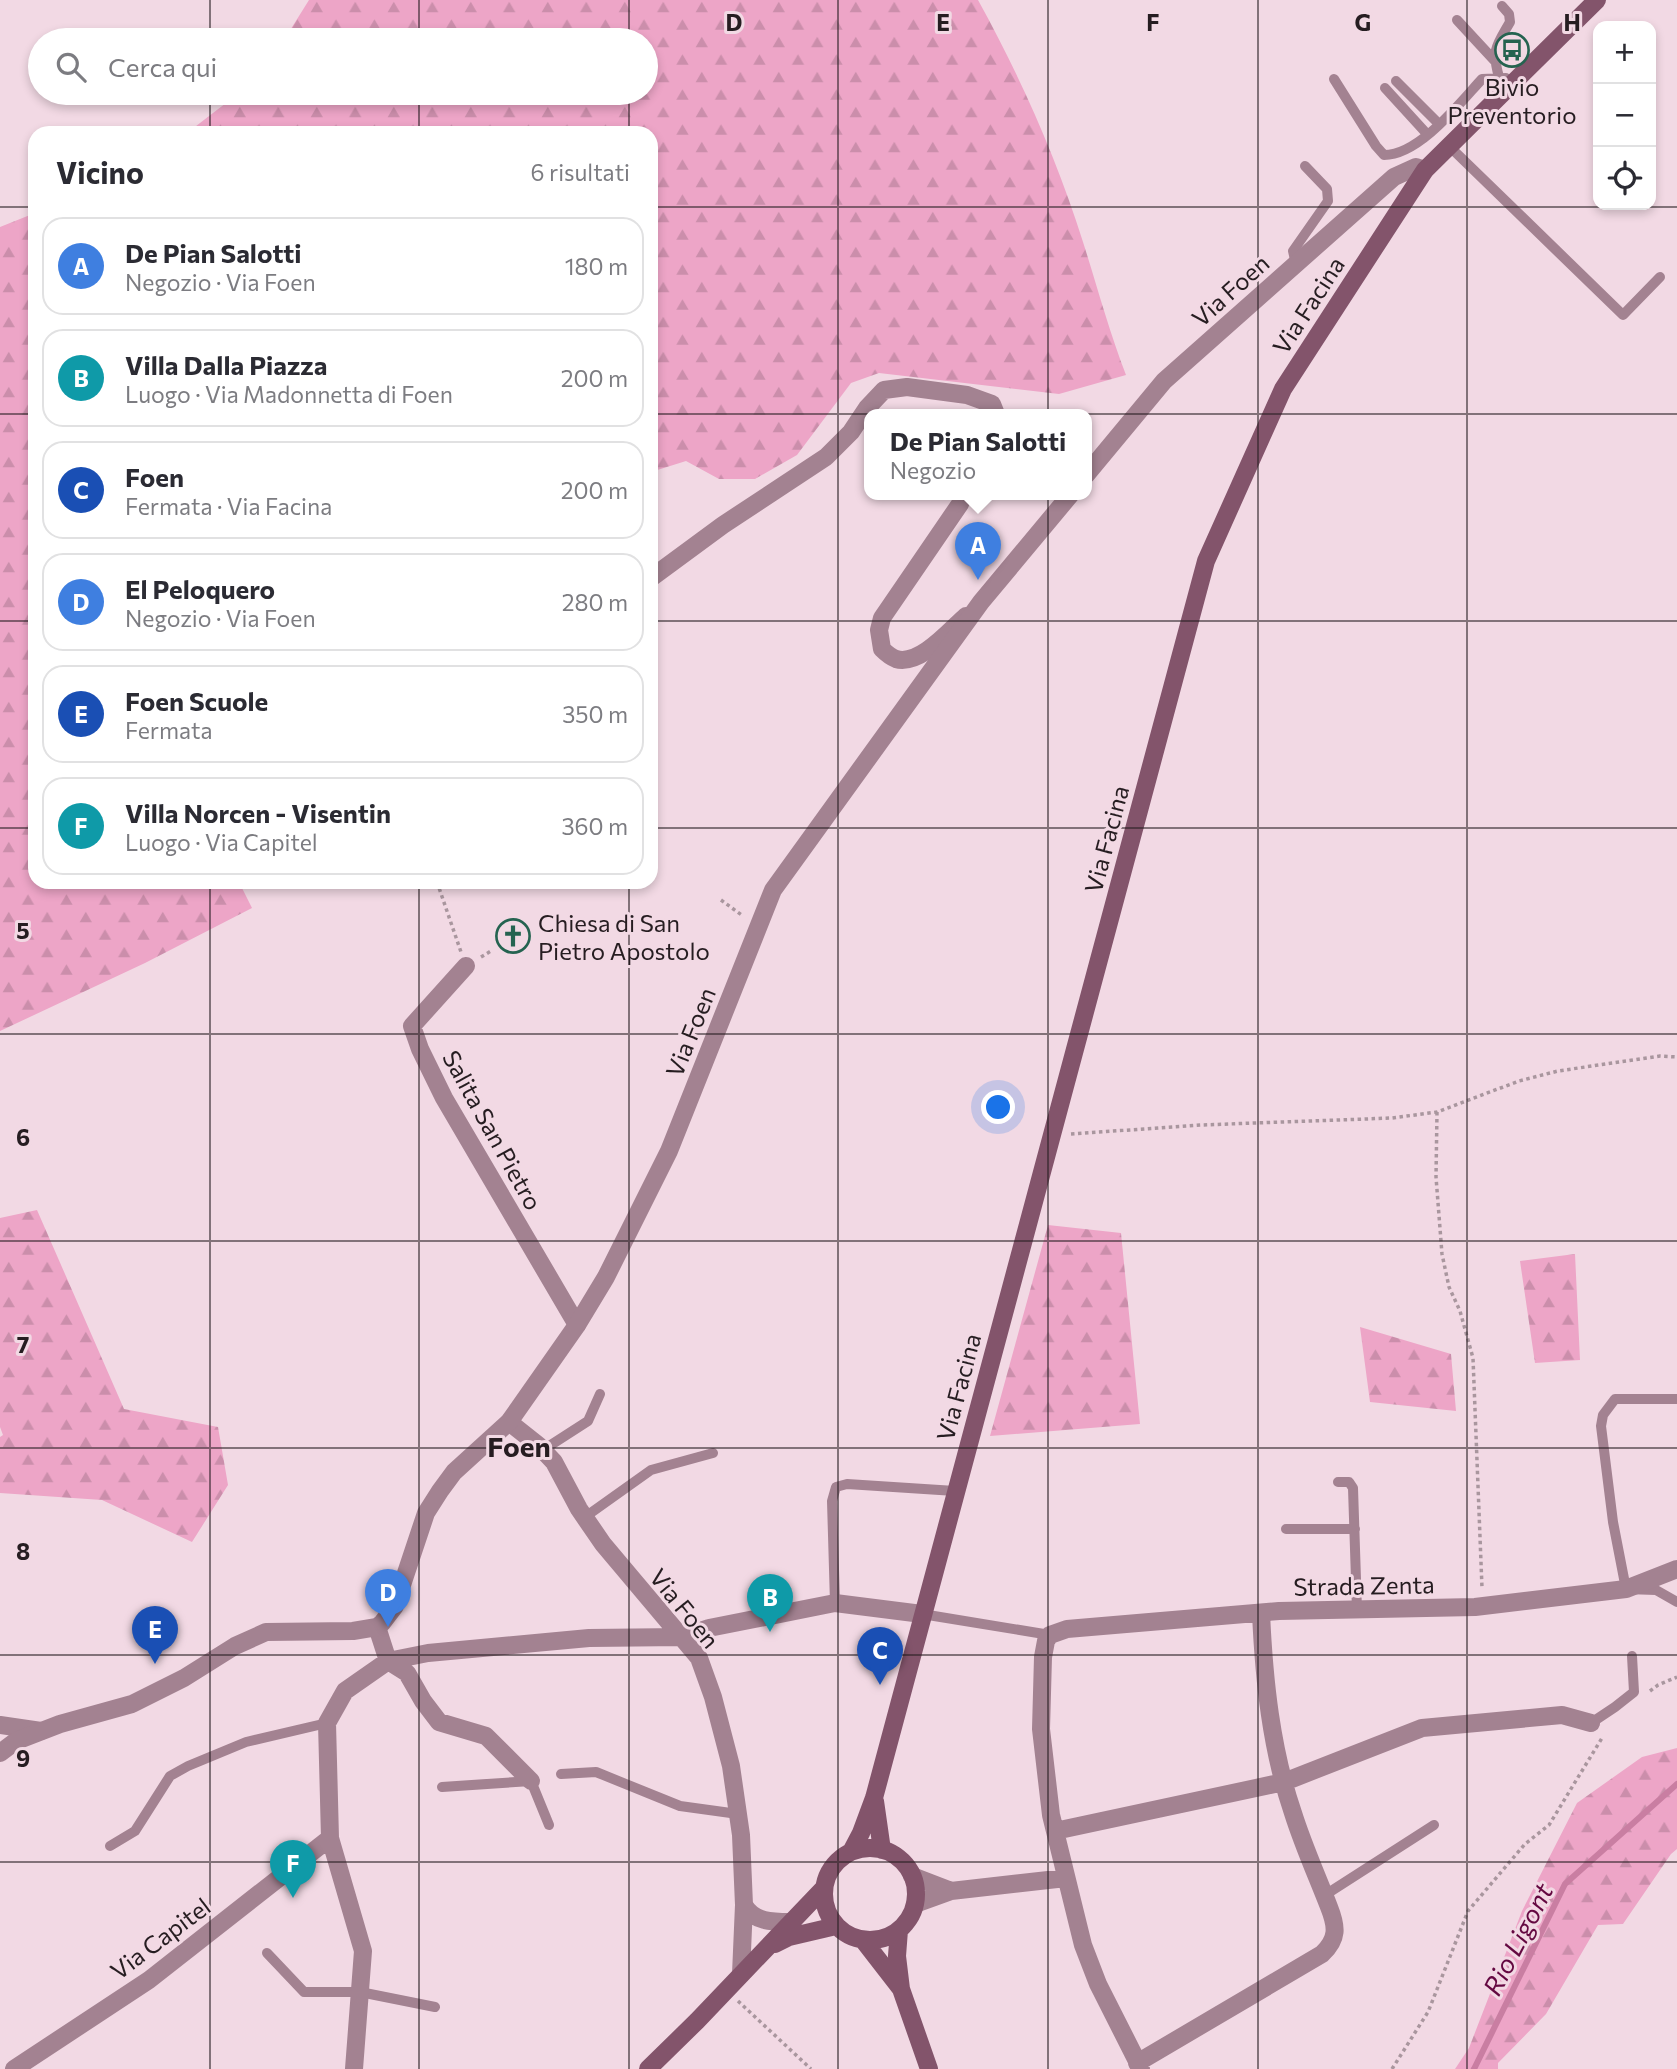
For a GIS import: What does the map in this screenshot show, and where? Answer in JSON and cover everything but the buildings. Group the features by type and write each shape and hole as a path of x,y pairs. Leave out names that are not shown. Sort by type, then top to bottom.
{"main road":[{"name":"Via Facina","path":"851,1852 874,1798 1206,561 1283,389 1425,170 1450,146 1506,80 1597,0"},
{"name":"Via Facina","path":"874,1798 882,1850"},
{"path":"861,1849 882,1850 900,1859 912,1876 915,1903 911,1914 899,1930 877,1940 863,1940 844,1933 836,1926 824,1902 823,1889 828,1873 838,1861 851,1852 861,1849"},
{"path":"648,2069 823,1889"},
{"path":"757,1956 789,1937 836,1926"},
{"path":"899,1930 897,1956 901,1989 929,2069"},
{"path":"863,1940 901,1989"}],"street":[{"name":"Via Foen","path":"1092,469 1164,381 1394,177 1416,167 1425,170"},
{"path":"866,409 884,390 907,387 967,395 992,404 994,409"},
{"path":"658,573 723,525 826,457 851,432 864,412"},
{"name":"Via Foen","path":"962,500 916,572 882,618 879,631 882,649 893,658 904,660 925,653 981,602"},
{"name":"Via Foen","path":"377,1627 395,1606 426,1513 440,1491 454,1472 509,1422 577,1325 606,1277 669,1151 773,890 981,602 1065,500"},
{"name":"Salita San Pietro","path":"466,966 412,1026 444,1098 577,1325"},
{"name":"Via Foen","path":"509,1422 554,1462 585,1517 634,1583 699,1658 713,1697 731,1766 741,1835 744,1905 741,1974"},
{"name":"Strada Zenta","path":"1050,1635 1067,1629 1261,1613 1483,1606 1626,1588 1677,1569"},
{"path":"354,2069 363,1951 330,1838 327,1723 345,1691 388,1661 428,1653 589,1638 682,1637 709,1628 835,1603 922,1614"},
{"path":"1050,1635 1043,1657 1041,1729 1045,1778 1055,1831 1086,1955 1139,2066 1322,1954 1330,1947 1336,1932 1325,1895 1292,1812 1284,1782 1267,1693 1261,1613"},
{"path":"0,1753 8,1743 60,1724 132,1704 184,1678 235,1646 266,1632 353,1631 377,1627 388,1661 407,1673 439,1722 486,1736 531,1781"},
{"path":"1055,1831 1284,1782 1422,1728 1562,1715 1598,1729"},
{"path":"0,1725 41,1731"},
{"name":"Via Capitel","path":"14,2069 149,1980 330,1838"},
{"path":"912,1876 951,1891"},
{"path":"915,1903 951,1891 1066,1878"},
{"path":"744,1905 749,1913 766,1921 790,1922"}],"lane":[{"path":"1494,60 1499,40 1510,22 1509,14 1502,6"},
{"path":"1457,20 1494,60 1506,80"},
{"path":"1334,79 1384,155 1394,155 1427,134 1482,79 1506,80"},
{"path":"1396,81 1439,124"},
{"path":"1385,88 1427,134"},
{"path":"1450,146 1623,315 1660,277"},
{"path":"1296,264 1293,251 1328,201 1327,189 1305,166"},
{"path":"543,1450 588,1421 600,1394"},
{"path":"1677,1399 1615,1399 1603,1415 1601,1426 1603,1456 1626,1588 1656,1590 1677,1602"},
{"path":"585,1517 651,1470 713,1453"},
{"path":"1338,1482 1349,1482 1353,1488 1357,1610"},
{"path":"835,1603 832,1501 836,1487 847,1485 956,1491"},
{"path":"1286,1529 1355,1529"},
{"path":"922,1614 1050,1635"},
{"path":"1598,1729 1615,1707 1634,1692 1632,1656"},
{"path":"110,1846 135,1831 170,1776 246,1742 327,1723"},
{"path":"561,1774 596,1772 680,1806 738,1814"},
{"path":"442,1787 531,1781 548,1825"},
{"path":"1325,1895 1434,1825"},
{"path":"267,1953 304,1992 360,1992 435,2007"}],"path":[{"path":"439,889 466,966"},
{"path":"721,900 750,922"},
{"path":"1051,1135 1200,1125 1392,1118 1437,1112 1518,1081 1559,1071 1660,1056 1677,1057"},
{"path":"1437,1112 1436,1177 1442,1254 1472,1358 1483,1606"},
{"path":"1648,1692 1677,1677"},
{"path":"1392,2069 1428,2012 1468,1911 1525,1844 1549,1825 1598,1729"},
{"path":"726,1990 811,2069"}],"green space":[{"path":"309,0 978,0 1023,88 1049,149 1073,211 1126,375 1059,394 879,373 851,383 797,455 755,479 719,479 686,461 658,470 658,126 196,126 223,105 658,105 658,28 292,28"},
{"path":"28,216 28,889 242,889 252,908 145,963 0,1031 0,227"},
{"path":"37,1210 124,1409 218,1427 228,1485 192,1542 102,1500 0,1493 0,1437 3,1435 0,1427 0,1218"},
{"path":"1048,1225 1121,1233 1140,1424 990,1436"},
{"path":"1575,1254 1580,1360 1535,1363 1520,1261"},
{"path":"1360,1327 1451,1354 1456,1411 1370,1402"},
{"path":"1677,1748 1677,1849 1623,1924 1598,1925 1546,2014 1498,2063 1498,2069 1455,2069 1469,2048 1522,1911 1577,1803 1642,1757"}],"waterway":[{"name":"Rio Ligont","path":"1474,2069 1565,1884 1677,1784"}],"place":[{"name":"Bivio Preventorio","path":"1512,50"},
{"name":"De Pian Salotti","path":"978,580"},
{"name":"Chiesa di San Pietro Apostolo","path":"513,936"},
{"name":"El Peloquero","path":"388,1627"},
{"name":"Villa Dalla Piazza","path":"770,1632"},
{"name":"Foen Scuole","path":"155,1664"},
{"name":"Foen","path":"880,1685"},
{"name":"Villa Norcen - Visentin","path":"293,1898"}],"district":[{"name":"Foen","path":"519,1446"}]}
